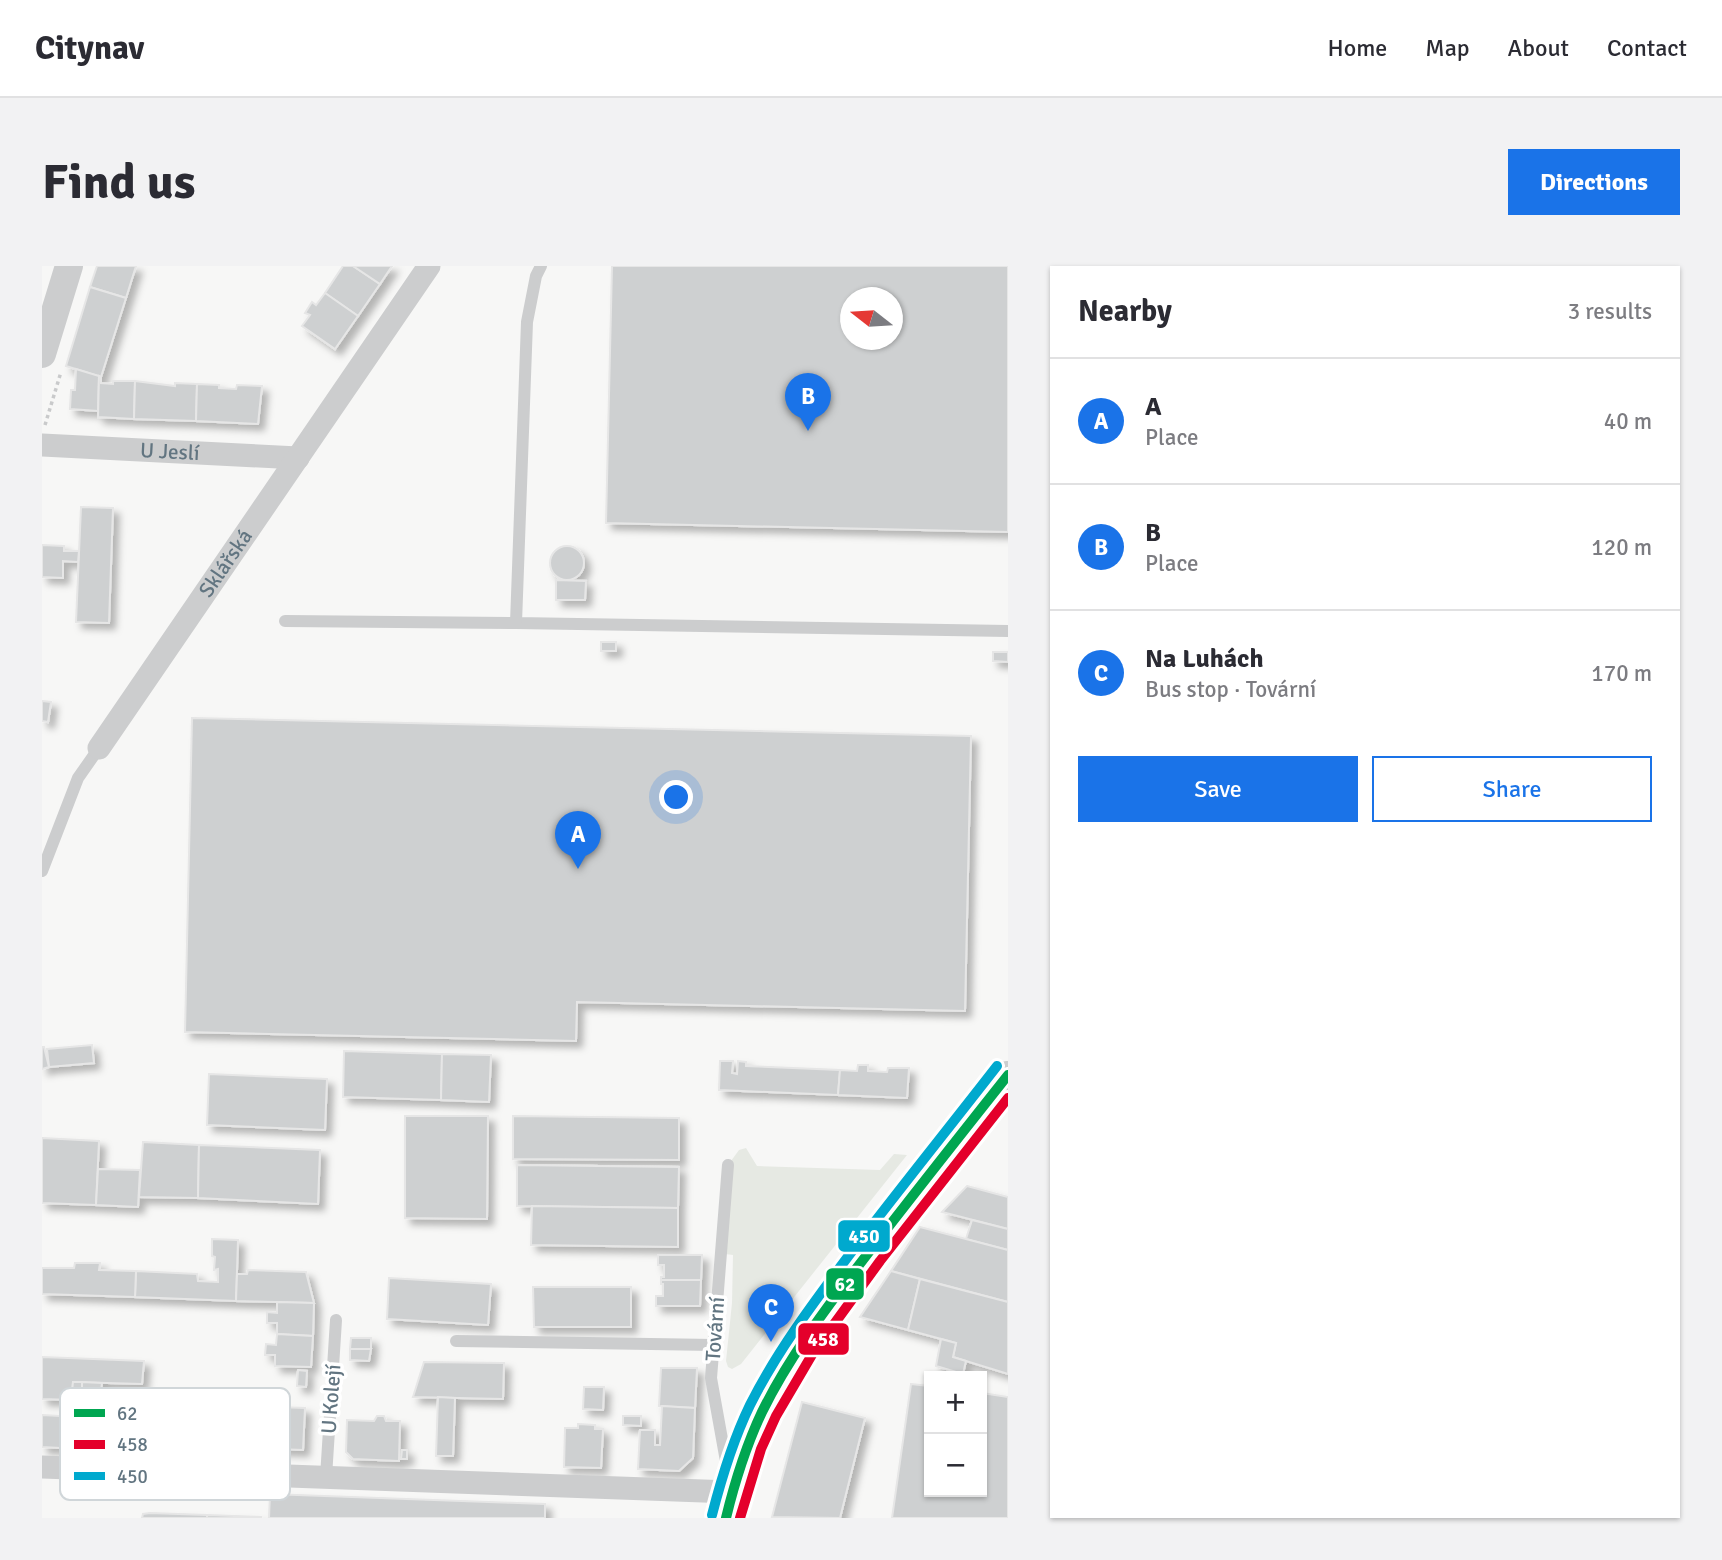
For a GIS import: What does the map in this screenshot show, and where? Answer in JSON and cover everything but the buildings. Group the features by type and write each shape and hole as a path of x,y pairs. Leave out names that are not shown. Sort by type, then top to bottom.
{"street":[{"path":"42,354 69,266"},
{"name":"Sklářská","path":"99,748 429,266"},
{"name":"U Jeslí","path":"42,445 298,458"},
{"path":"290,1476 729,1505 760,1415 793,1356 880,1238 1008,1075"},
{"path":"42,1467 60,1468"}],"lane":[{"path":"516,623 527,322 536,276 541,266"},
{"path":"285,621 1008,631"},
{"name":"Sklářská","path":"42,871 78,778 99,748"},
{"name":"Tovární","path":"728,1165 711,1378 729,1505"},
{"name":"U Kolejí","path":"326,1477 336,1320"},
{"path":"456,1341 714,1345"}],"shaded area":[{"path":"746,1148 757,1166 880,1170 894,1154 907,1155 741,1364 732,1369 726,1361 732,1303 733,1255 725,1254 731,1161 739,1150"}],"transit line":[{"name":"450","path":"712,1515 728,1458 744,1418 784,1346 850,1254 997,1066"},
{"name":"62","path":"726,1518 741,1464 756,1425 795,1354 859,1265 1008,1075"},
{"name":"458","path":"740,1518 761,1449 776,1416 813,1353 880,1261 1008,1098"}],"place":[{"name":"B","path":"808,431"},
{"name":"A","path":"578,869"},
{"name":"Na Luhách","path":"771,1342"}]}
